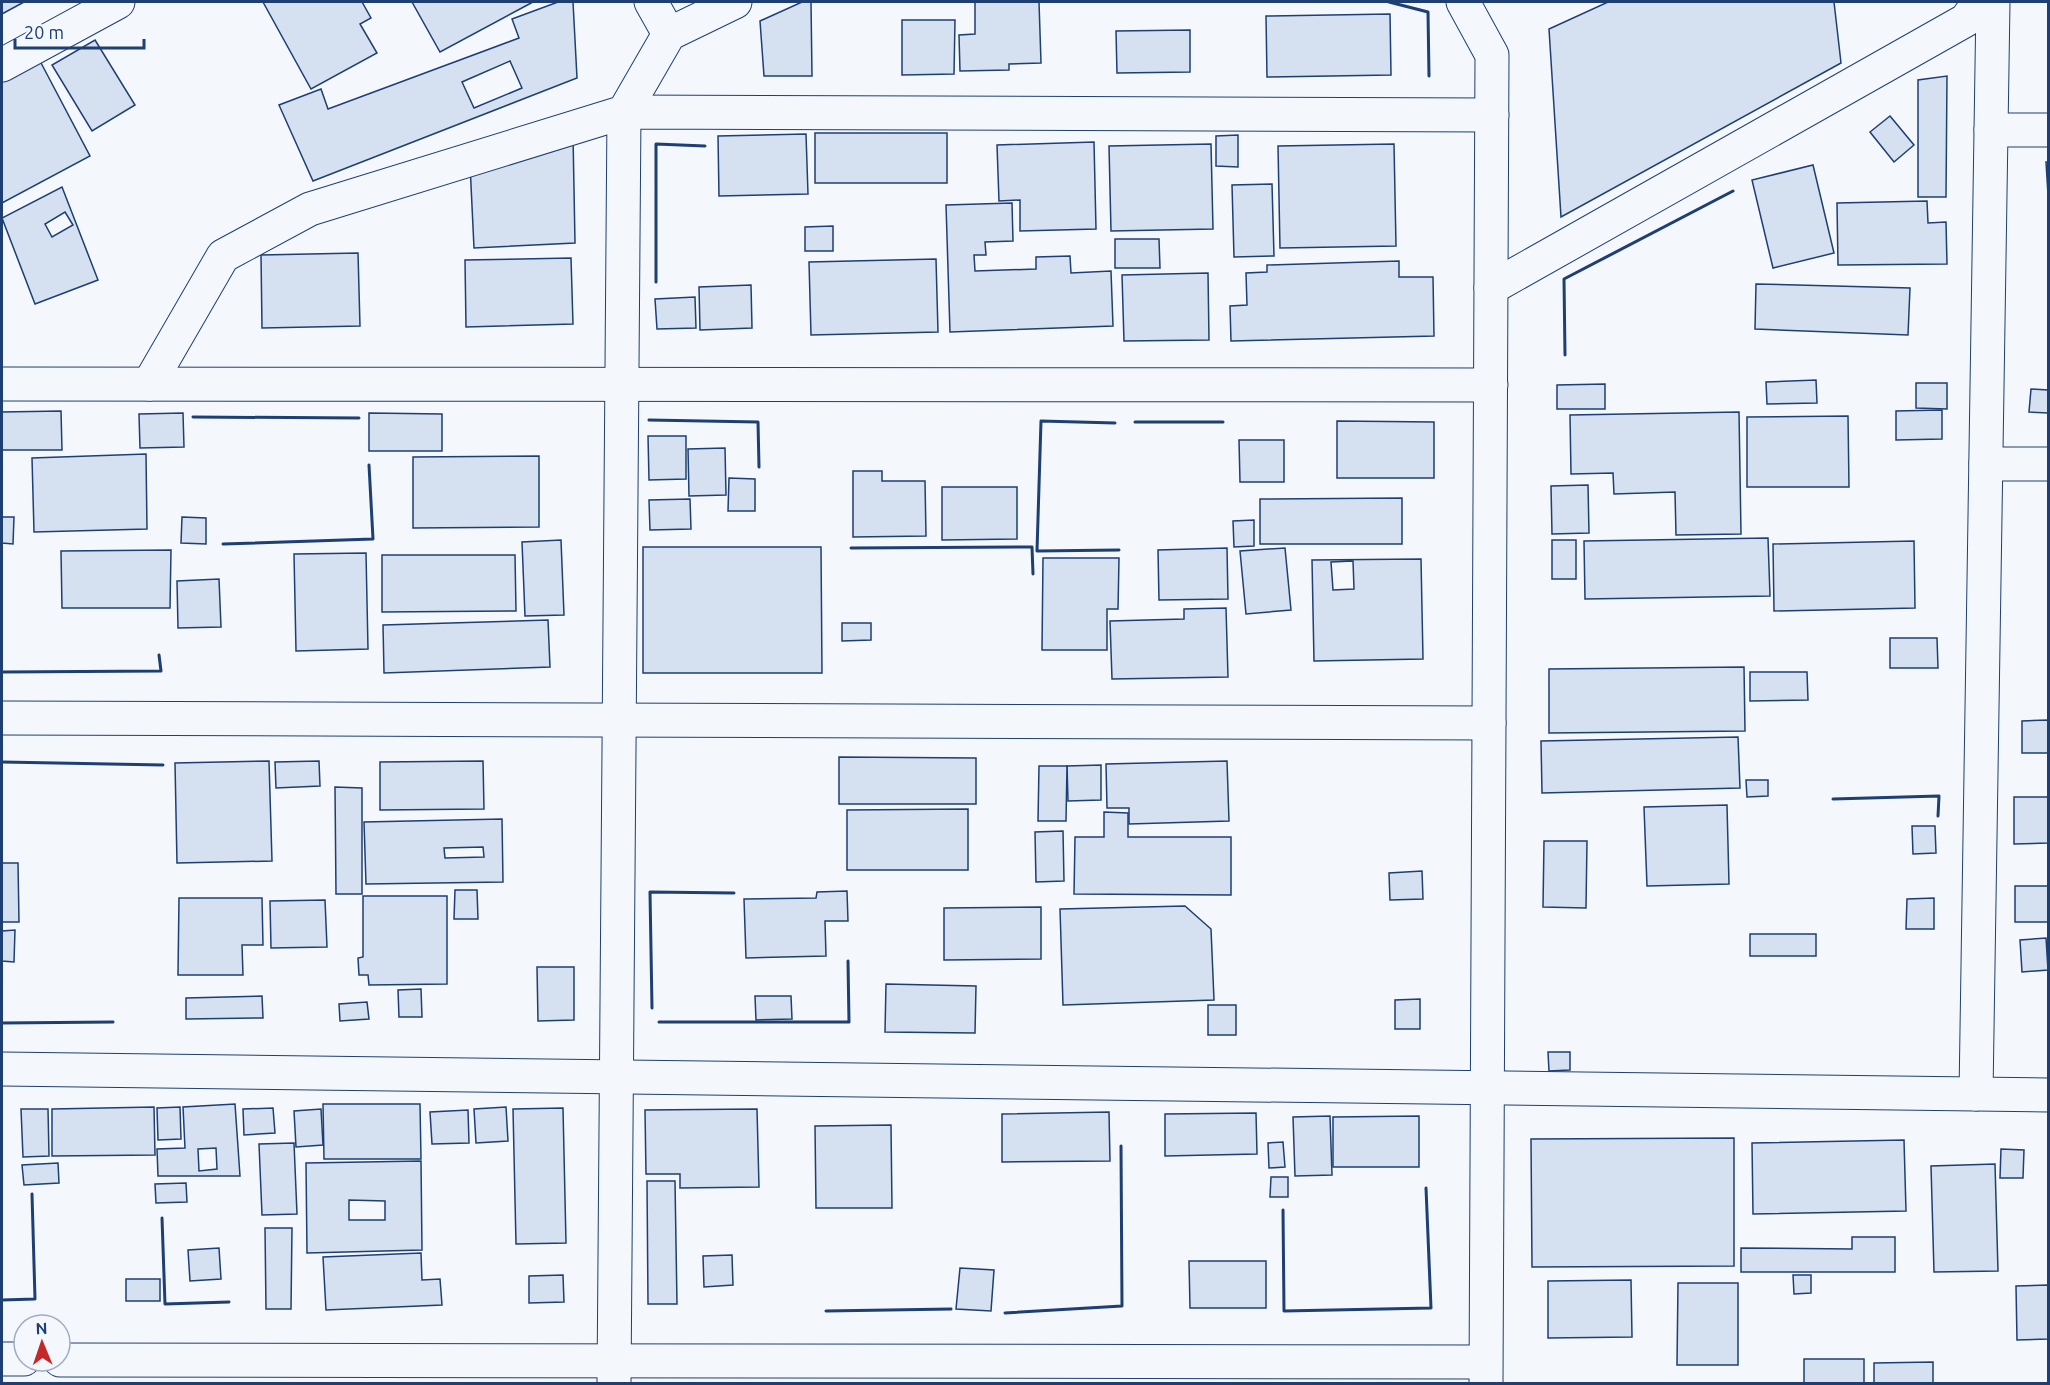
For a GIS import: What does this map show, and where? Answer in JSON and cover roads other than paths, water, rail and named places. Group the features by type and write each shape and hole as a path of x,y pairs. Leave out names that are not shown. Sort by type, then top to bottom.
{"street":[{"path":"2,65 118,2"},
{"path":"651,2 669,34"},
{"path":"614,1372 624,112 669,34 735,2"},
{"path":"72,1360 614,1372 1485,1373 1492,55 1463,2"},
{"path":"1491,288 1966,20 1979,2"},
{"path":"1976,1094 1993,2"},
{"path":"149,384 223,256 310,209 624,112 1492,115"},
{"path":"1991,130 2049,130"},
{"path":"2,384 1491,386"},
{"path":"1986,464 2049,464"},
{"path":"2,718 1489,723"},
{"path":"2,1070 2049,1095"}]}
